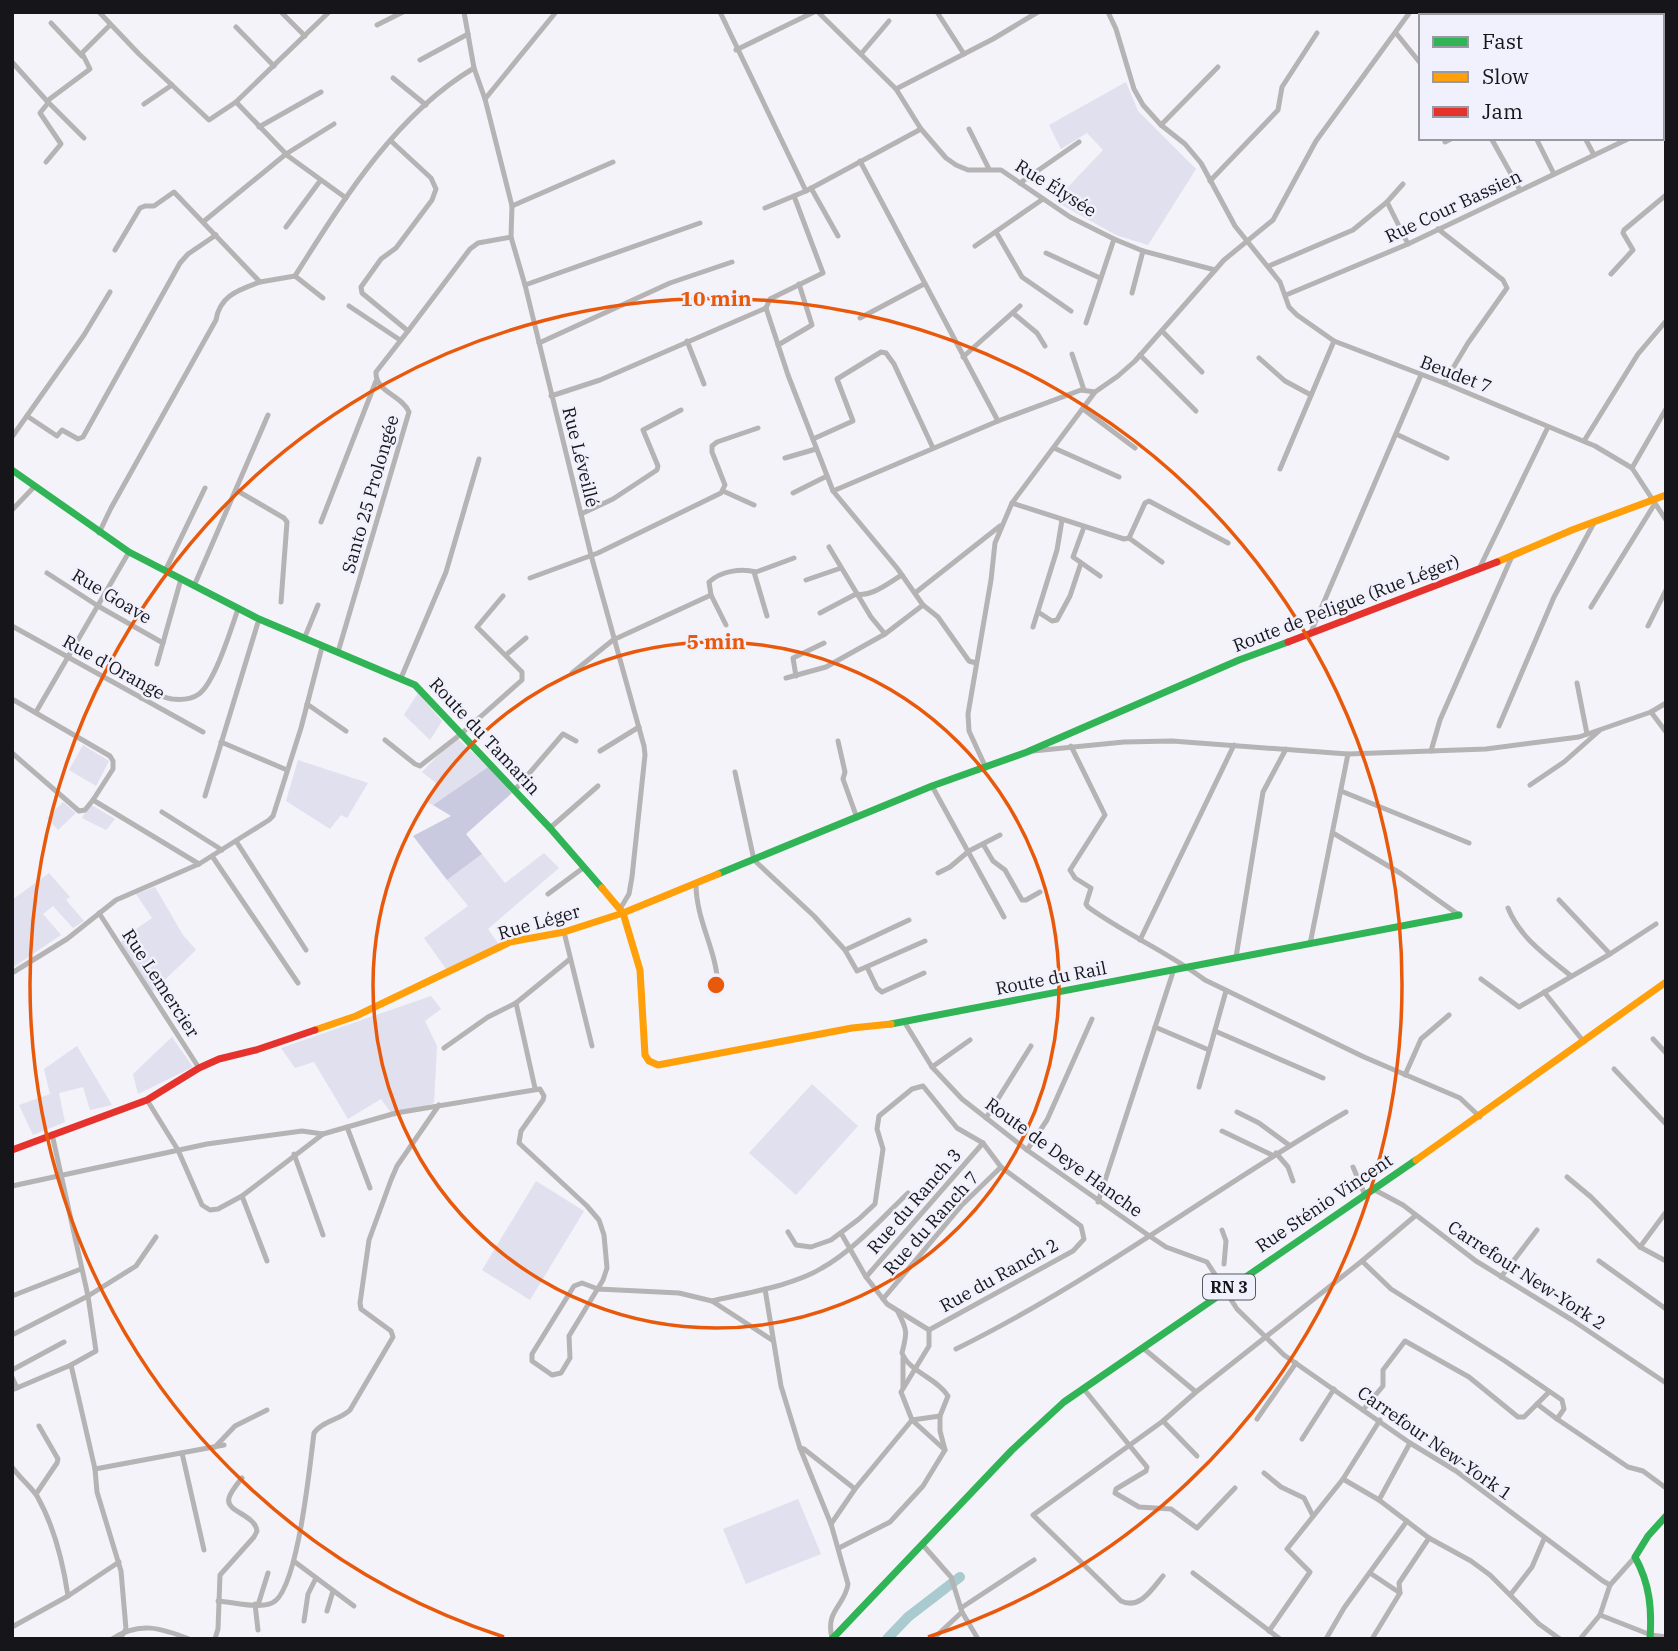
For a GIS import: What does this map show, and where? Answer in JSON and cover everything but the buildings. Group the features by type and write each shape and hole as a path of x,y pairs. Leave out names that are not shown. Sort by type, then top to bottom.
{"street":[{"path":"281,12 305,36"},
{"path":"102,13 110,25 209,120 236,102 329,12"},
{"path":"377,26 402,12"},
{"name":"Rue Léveillé","path":"464,12 474,68 485,99 512,206 511,237 591,555 645,755 629,894 621,911"},
{"path":"485,99 556,12"},
{"path":"720,12 736,50 808,190 838,236"},
{"path":"736,50 816,12"},
{"name":"Rue Élysée","path":"816,12 896,89 921,129 946,158 956,165 968,170 1001,170 1070,217 1114,239 1143,251 1215,270"},
{"path":"937,12 964,54"},
{"name":"Beudet 7","path":"1108,12 1116,29 1134,89 1143,105 1161,125 1185,144 1200,163 1235,226 1269,266 1286,296 1289,307 1297,315 1335,341 1584,441 1632,468 1666,520"},
{"path":"986,768 968,724 995,543 1012,503 1095,392 1118,376 1140,355 1215,270 1273,220 1316,141 1410,12"},
{"path":"896,89 964,54 1034,13"},
{"path":"861,54 889,21"},
{"path":"46,162 61,144 40,113 48,102 90,69 82,56 51,23"},
{"path":"82,56 83,51 110,25"},
{"path":"236,27 274,66"},
{"path":"1210,181 1278,110 1282,87 1317,33"},
{"path":"1396,33 1419,62"},
{"path":"420,60 468,34"},
{"path":"12,62 84,138"},
{"path":"1161,125 1218,67"},
{"path":"99,533 216,320 220,303 241,289 261,282 295,276 346,198 391,141 444,87 474,68"},
{"path":"393,79 426,104"},
{"path":"144,104 172,85"},
{"path":"259,127 321,92"},
{"path":"236,102 286,154 346,198"},
{"path":"203,222 286,154 334,124"},
{"path":"765,208 808,190 921,129"},
{"path":"969,129 989,169"},
{"path":"1446,142 1450,140"},
{"path":"1492,140 1520,190"},
{"path":"1537,140 1554,174"},
{"path":"1585,140 1594,155"},
{"name":"Rue Cour Bassien","path":"1286,296 1408,244 1626,140"},
{"path":"391,141 430,178 436,194 396,248 381,259 361,287 362,293 408,331"},
{"path":"1020,183 1079,142"},
{"path":"860,161 998,421"},
{"path":"512,206 612,162"},
{"path":"286,227 320,181"},
{"path":"1269,266 1353,230 1387,202 1403,184"},
{"path":"115,250 140,208 154,206 172,192 176,193 261,282"},
{"path":"1611,274 1633,250 1623,230 1666,195"},
{"path":"794,196 823,273 770,299 766,308 816,449 833,491 923,604 938,617 969,661 976,663"},
{"path":"975,246 1043,199"},
{"path":"1387,202 1408,244"},
{"path":"525,285 700,223"},
{"path":"1438,229 1503,280 1507,288 1468,343 1444,383"},
{"path":"996,232 1022,277 1071,311"},
{"path":"27,416 57,436 63,430 78,439 83,437 180,263 188,254 216,235"},
{"path":"321,522 376,381 376,372 470,249 478,243 511,237"},
{"path":"1086,323 1114,239"},
{"path":"1132,293 1143,251"},
{"path":"1046,253 1100,278"},
{"path":"539,343 670,283 732,262"},
{"path":"295,276 323,298"},
{"path":"778,345 812,325 799,284"},
{"path":"860,318 924,284"},
{"path":"12,437 84,335 110,292"},
{"path":"349,306 400,340"},
{"path":"963,357 1020,306"},
{"path":"551,396 600,380 766,308"},
{"path":"1013,313 1037,333 1045,346"},
{"path":"1584,441 1638,354 1666,321"},
{"path":"1162,331 1202,372"},
{"path":"687,341 704,384"},
{"path":"1280,469 1335,341"},
{"path":"813,439 853,421 837,379 883,352 894,364 933,448"},
{"path":"1072,354 1084,390"},
{"path":"1140,355 1196,411"},
{"path":"1259,358 1285,382 1311,395"},
{"path":"1311,632 1421,375"},
{"name":"Santo 25 Prolongée","path":"338,652 410,412 402,400 376,381"},
{"path":"833,491 998,421 1084,390 1095,392"},
{"path":"1083,409 1135,448"},
{"path":"1632,468 1666,409"},
{"path":"581,514 613,499 658,469 643,429 681,410"},
{"path":"194,586 268,415"},
{"path":"1479,570 1548,427"},
{"path":"530,578 591,555 723,491 725,485 712,446 758,428"},
{"path":"1396,434 1447,457"},
{"path":"1054,448 1119,477"},
{"path":"785,458 816,449"},
{"path":"401,678 446,572 479,459"},
{"name":"Route du Tamarin","path":"12,470 129,552 259,619 415,685 550,828 621,911 640,970 645,1055 649,1061"},
{"path":"793,493 827,476"},
{"path":"12,510 34,487"},
{"path":"165,571 205,488"},
{"path":"236,490 287,522 281,602"},
{"path":"723,491 754,505"},
{"name":"Route de Peligue (Rue Léger)","path":"1039,746 1239,660 1479,570 1642,502 1653,503 1666,495"},
{"path":"1129,538 1145,503 1149,501 1228,543"},
{"path":"1012,503 1116,538 1129,538 1162,562"},
{"path":"1591,607 1653,503"},
{"path":"1033,627 1057,550 1062,520"},
{"path":"1499,726 1554,597 1595,521"},
{"path":"915,593 1001,525"},
{"path":"1084,527 1073,554 1100,576"},
{"path":"828,547 856,594 885,634"},
{"path":"36,712 129,552"},
{"path":"1431,751 1440,720 1514,554"},
{"path":"726,625 711,596 708,586 712,579 746,569 754,572 794,558"},
{"path":"1038,612 1052,621 1057,620 1070,596 1081,563"},
{"path":"806,580 841,568"},
{"path":"754,572 766,616"},
{"name":"Rue Goave","path":"47,573 97,606 163,643"},
{"path":"820,613 856,594 866,595 901,575"},
{"path":"157,664 181,579"},
{"path":"1648,626 1666,590"},
{"path":"385,740 420,766 522,680 522,672 477,627 503,596"},
{"path":"572,673 613,640 711,596"},
{"path":"786,678 825,667 885,634 923,604"},
{"path":"304,639 318,605"},
{"path":"141,698 151,693 182,699 202,692 219,659 238,609"},
{"path":"205,796 259,619"},
{"name":"Rue d'Orange","path":"12,626 203,732"},
{"path":"506,655 526,638"},
{"path":"796,676 793,660 795,656 824,643"},
{"path":"12,973 67,939 116,900 199,864 263,826 273,816 322,646"},
{"path":"1577,683 1587,734"},
{"path":"12,699 106,753 113,761 113,769 85,810 79,811 12,753"},
{"path":"1027,752 1071,746 1172,741 1348,754 1486,749 1587,734 1651,712 1666,703"},
{"path":"307,704 346,731"},
{"path":"1651,712 1666,732"},
{"path":"600,751 639,727"},
{"path":"1530,785 1564,762 1602,729"},
{"path":"514,791 562,734 576,741"},
{"path":"838,741 845,772 843,779 857,818"},
{"path":"221,742 287,770"},
{"path":"1140,940 1234,745"},
{"name":"Rue Léger","path":"12,1150 147,1100 198,1068 219,1059 256,1050 356,1016 510,942 564,932 696,884 932,786 1039,746"},
{"path":"1071,746 1105,815 1071,872 1090,888 1086,904 1088,907 1205,980 1405,1075 1460,1098 1480,1117"},
{"path":"1236,957 1263,792 1286,750"},
{"path":"1310,944 1348,754"},
{"path":"735,772 754,860 814,916 845,950 857,971 925,942"},
{"path":"550,828 598,786"},
{"path":"932,786 1004,917"},
{"path":"1341,791 1469,843"},
{"path":"93,800 199,864"},
{"path":"162,812 222,850"},
{"path":"1333,833 1400,873 1459,915"},
{"path":"938,873 1000,835"},
{"path":"236,841 306,950"},
{"path":"984,844 993,861 1005,870 1022,900 1040,892"},
{"path":"212,856 298,983"},
{"path":"548,894 583,868"},
{"path":"696,884 698,908 714,951 718,988"},
{"path":"1559,900 1610,954"},
{"path":"1508,908 1514,923 1529,941 1571,976"},
{"name":"Rue Lemercier","path":"99,913 198,1068"},
{"name":"Route du Rail","path":"649,1061 658,1065 669,1064 839,1030 905,1023 1186,966 1459,915"},
{"path":"845,950 909,920"},
{"path":"1481,979 1519,1007 1656,924"},
{"path":"564,932 592,1046"},
{"path":"444,1048 488,1017 516,1003 570,959"},
{"path":"867,967 877,988 882,992 924,973"},
{"path":"1098,1202 1174,970"},
{"name":"Rue Sténio Vincent","path":"832,1639 1041,1421 1142,1347 1480,1117 1666,982"},
{"path":"1199,1087 1226,991"},
{"path":"1544,992 1584,1042"},
{"path":"516,1003 535,1088"},
{"path":"1405,1075 1421,1040 1449,1015"},
{"path":"1027,1150 1047,1120 1092,1019"},
{"name":"Route de Deye Hanche","path":"905,1023 932,1067 962,1099 1098,1202 1166,1247 1207,1262 1224,1291"},
{"path":"1155,1027 1209,1050"},
{"path":"1215,1031 1323,1078"},
{"path":"1653,1039 1666,1053"},
{"path":"932,1067 970,1040"},
{"path":"986,1118 1031,1045"},
{"path":"1614,1069 1666,1124"},
{"name":"Rue du Ranch 2","path":"841,1233 875,1204 883,1149 877,1129 879,1116 912,1089 923,1086 957,1128 983,1143 1001,1167 1081,1226 1084,1239 1073,1251 929,1330"},
{"path":"147,1100 178,1150 205,1208 214,1210 242,1196 323,1134 396,1113 535,1088 543,1092 543,1100 521,1131 519,1143 599,1220 604,1235 607,1268 598,1289 569,1336 570,1358 561,1373 552,1375 535,1365 532,1354 574,1286 582,1283 598,1289 678,1293 712,1301 772,1340"},
{"path":"218,1601 257,1604 273,1603 279,1598 295,1562 315,1430 350,1410 393,1337 391,1331 361,1309 367,1248 397,1166 439,1105"},
{"path":"1237,1112 1289,1145"},
{"path":"956,1349 995,1330 1274,1154 1346,1112"},
{"path":"346,1127 370,1188"},
{"path":"12,1186 178,1150 302,1131 323,1134"},
{"path":"1222,1131 1274,1154 1291,1171 1293,1181"},
{"path":"12,1377 15,1389 96,1351 88,1296 52,1134"},
{"name":"Rue du Ranch 3","path":"866,1278 983,1143"},
{"path":"294,1154 323,1235"},
{"name":"Rue du Ranch 7","path":"883,1298 962,1205 1001,1167"},
{"path":"1353,1167 1365,1195"},
{"path":"1567,1177 1591,1197 1640,1247 1666,1261"},
{"name":"Carrefour New-York 2","path":"1373,1189 1403,1205 1450,1243 1573,1320 1666,1383"},
{"path":"712,1301 765,1289 821,1269 908,1193"},
{"path":"242,1196 267,1261"},
{"path":"1640,1247 1666,1212"},
{"path":"1163,1576 1145,1598 1131,1604 1121,1601 1033,1515 1163,1421 1264,1336 1362,1261 1415,1216"},
{"path":"1222,1230 1226,1241 1224,1264"},
{"path":"1501,1277 1537,1230"},
{"path":"789,1232 796,1245 811,1247 831,1240 841,1233 866,1278 883,1298 929,1330 929,1346 901,1392 912,1420 944,1450"},
{"path":"12,1335 88,1296 136,1266 156,1237"},
{"path":"1362,1261 1391,1289 1496,1355 1564,1404 1564,1409 1557,1419"},
{"path":"1599,1261 1666,1309"},
{"path":"12,1296 81,1269"},
{"path":"765,1289 781,1386 800,1448 831,1524 848,1587 831,1618 832,1639"},
{"name":"Carrefour New-York 1","path":"1224,1291 1237,1309 1296,1363 1410,1443 1456,1471 1544,1539 1611,1585"},
{"path":"897,1310 907,1331 903,1357 903,1387"},
{"path":"1363,1410 1383,1386 1383,1370 1405,1341 1469,1377 1518,1417 1524,1417 1549,1392"},
{"path":"12,1370 64,1342"},
{"path":"1142,1347 1196,1392"},
{"path":"839,1548 890,1522 923,1486 944,1450 940,1416 948,1396 939,1384 903,1357"},
{"path":"1257,1419 1296,1363"},
{"path":"71,1364 97,1492 119,1562 126,1629 120,1639"},
{"path":"1083,1388 1147,1469 1114,1491 1139,1507 1171,1509 1197,1528 1235,1488"},
{"path":"1302,1439 1334,1389"},
{"path":"1537,1404 1628,1468 1643,1471 1666,1488"},
{"path":"215,1447 234,1426 267,1410"},
{"path":"831,1524 855,1489 912,1420 940,1416"},
{"path":"1269,1630 1310,1572 1287,1549 1343,1479 1380,1420"},
{"path":"1163,1421 1197,1456"},
{"path":"36,1494 58,1459 39,1426"},
{"path":"1380,1500 1410,1443"},
{"path":"94,1469 224,1445"},
{"path":"800,1448 855,1489"},
{"path":"182,1453 204,1550"},
{"path":"12,1467 23,1483 36,1494 63,1563 68,1595"},
{"path":"1264,1473 1281,1487 1304,1498 1313,1516"},
{"path":"215,1639 218,1629 220,1574 257,1531 254,1522 229,1503 229,1498 242,1478"},
{"path":"1343,1479 1380,1500 1429,1538 1471,1561 1510,1594 1539,1624 1560,1639"},
{"path":"1580,1639 1600,1615 1611,1585 1666,1517"},
{"path":"1326,1639 1344,1608 1407,1521"},
{"path":"1372,1639 1400,1593 1399,1583 1429,1538"},
{"path":"1510,1594 1532,1567 1544,1539"},
{"path":"922,1544 952,1582 961,1610 978,1639"},
{"path":"1635,1557 1646,1574 1649,1587 1651,1637"},
{"path":"933,1639 961,1610 1034,1560"},
{"path":"12,1627 119,1562"},
{"path":"295,1562 354,1606"},
{"path":"258,1630 257,1604 268,1573"},
{"path":"1193,1573 1280,1639"},
{"path":"1370,1573 1400,1593"},
{"path":"303,1621 308,1594 316,1578"},
{"path":"327,1611 334,1591"},
{"path":"1600,1615 1651,1637 1666,1637"},
{"path":"112,1639 126,1629 150,1627 189,1639"},
{"path":"166,1630 166,1639"}],"shaded area":[{"path":"1126,82 1138,111 1196,169 1148,245 1116,235 1055,201 1103,150 1087,133 1061,149 1049,125"},
{"path":"418,693 442,721 430,740 404,715"},
{"path":"456,737 488,767 433,805 428,803 436,783 422,772"},
{"path":"83,745 109,761 96,786 69,770"},
{"path":"298,760 368,783 347,818 341,815 330,829 286,801"},
{"path":"488,767 512,793 466,834 482,854 447,880 413,836 451,816 433,805"},
{"path":"63,802 76,813 58,830 47,818"},
{"path":"90,804 115,819 106,830 82,818"},
{"path":"544,853 559,868 488,929 500,946 446,969 424,938 468,906 447,880 482,854 505,883"},
{"path":"49,873 70,897 66,900 84,921 73,928 53,906 43,914 61,935 12,968 12,900"},
{"path":"155,887 183,935 196,950 152,992 121,942 152,918 136,894"},
{"path":"431,996 441,1009 425,1021 437,1046 434,1103 394,1117 381,1099 348,1119 314,1062 295,1068 281,1048"},
{"path":"172,1037 193,1067 138,1094 133,1074"},
{"path":"77,1046 112,1105 90,1110 83,1087 59,1093 65,1122 33,1135 19,1105 50,1094 44,1069"},
{"path":"812,1084 858,1126 796,1195 749,1153"},
{"path":"536,1181 584,1211 530,1300 482,1270"},
{"path":"798,1499 821,1554 746,1584 723,1529"}],"waterway":[{"path":"887,1639 908,1617 960,1577"}],"traffic: fast":[{"path":"12,470 129,552 259,619 415,685 550,828 602,888"},
{"path":"718,874 932,786 1027,752 1239,660 1288,642"},
{"path":"891,1024 1459,915"},
{"path":"832,1639 1012,1450 1064,1402 1416,1160"},
{"path":"1650,1639 1649,1597 1635,1557 1648,1536 1666,1516"}],"traffic: slow":[{"path":"1497,562 1572,530 1666,495"},
{"path":"315,1030 356,1016 510,942 564,932 623,913 718,874"},
{"path":"602,888 623,913 640,970 645,1055 649,1061 658,1065 852,1028 891,1024"},
{"path":"1416,1160 1666,982"}],"traffic: jam":[{"path":"1288,642 1497,562"},
{"path":"12,1150 147,1100 219,1059 315,1030"}]}
